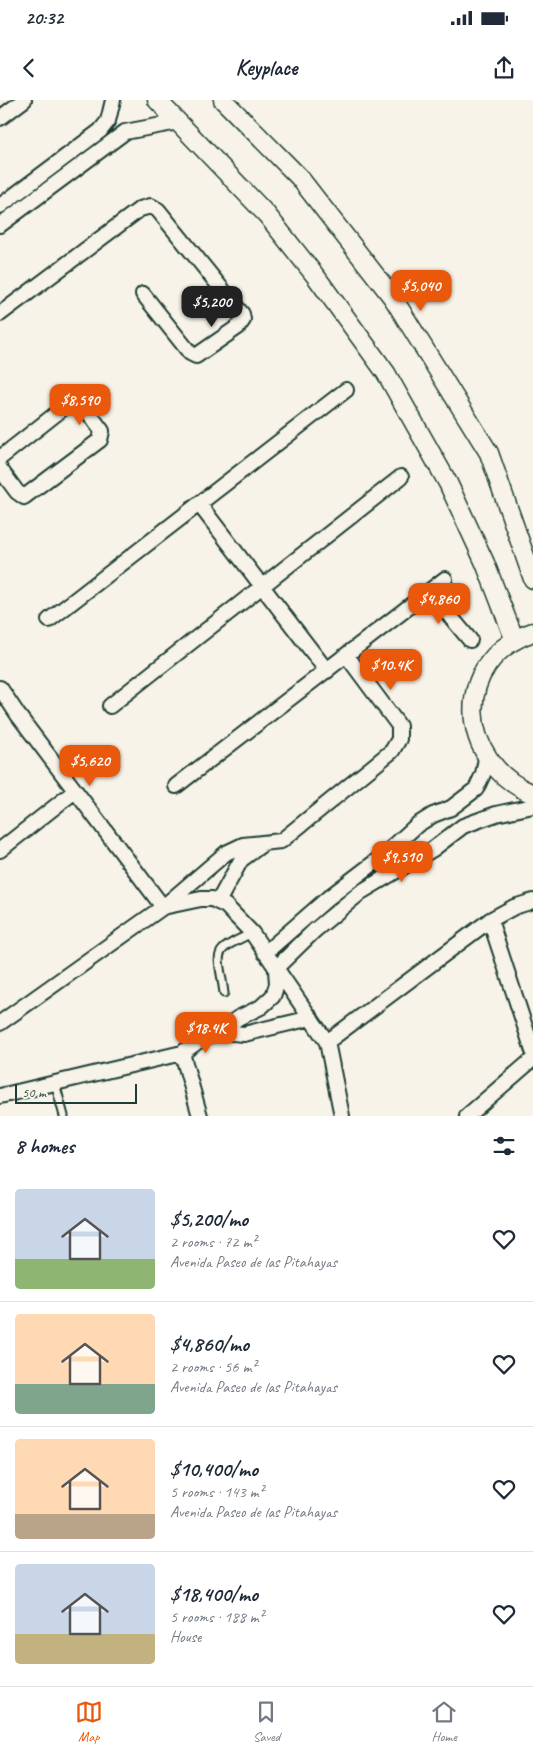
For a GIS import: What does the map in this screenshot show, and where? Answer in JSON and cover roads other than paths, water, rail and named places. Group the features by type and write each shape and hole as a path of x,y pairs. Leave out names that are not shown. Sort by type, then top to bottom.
{"street":[{"path":"0,118 24,100"},
{"path":"0,206 100,130 108,121 113,100"},
{"path":"157,100 267,215 317,278 386,373 448,483 485,563 514,638"},
{"path":"223,100 299,177 393,298 489,453 533,579"},
{"path":"0,226 125,132 178,122"},
{"path":"0,314 140,209 151,206 158,210 176,232 242,314 243,320 238,327 196,356 190,353 143,294"},
{"path":"49,620 346,390"},
{"path":"0,458 71,402 81,403 102,431 100,440 24,496 17,492 0,469"},
{"path":"110,706 402,477"},
{"path":"199,504 327,671"},
{"path":"176,786 445,579"},
{"path":"430,592 470,640"},
{"path":"533,632 514,638 491,658 478,681 473,707 476,733 486,758 505,779 533,794"},
{"path":"0,1022 163,907 226,853 243,845 261,845 281,841 392,750 399,739 398,726 347,656"},
{"path":"0,688 163,907"},
{"path":"265,953 328,898 383,856 416,825 432,814 451,808 476,789 483,774 486,758"},
{"path":"0,850 75,791"},
{"path":"0,1096 182,1053 204,1037 220,1032 238,1018 261,1007 272,996 277,984 276,968 315,930 361,892 441,844 463,826 496,814 533,806"},
{"path":"451,808 463,826"},
{"path":"218,902 242,860 261,845"},
{"path":"163,907 201,899 212,899 226,906 252,933 327,1042 342,1116"},
{"path":"327,1042 490,920 514,907 533,901"},
{"path":"490,920 533,1051"},
{"path":"220,1032 244,1034 311,1018"},
{"path":"182,1053 200,1116"},
{"path":"467,1116 533,1059"}],"lane":[{"path":"224,993 218,954 222,948 252,933"},
{"path":"55,1083 64,1116"}]}
